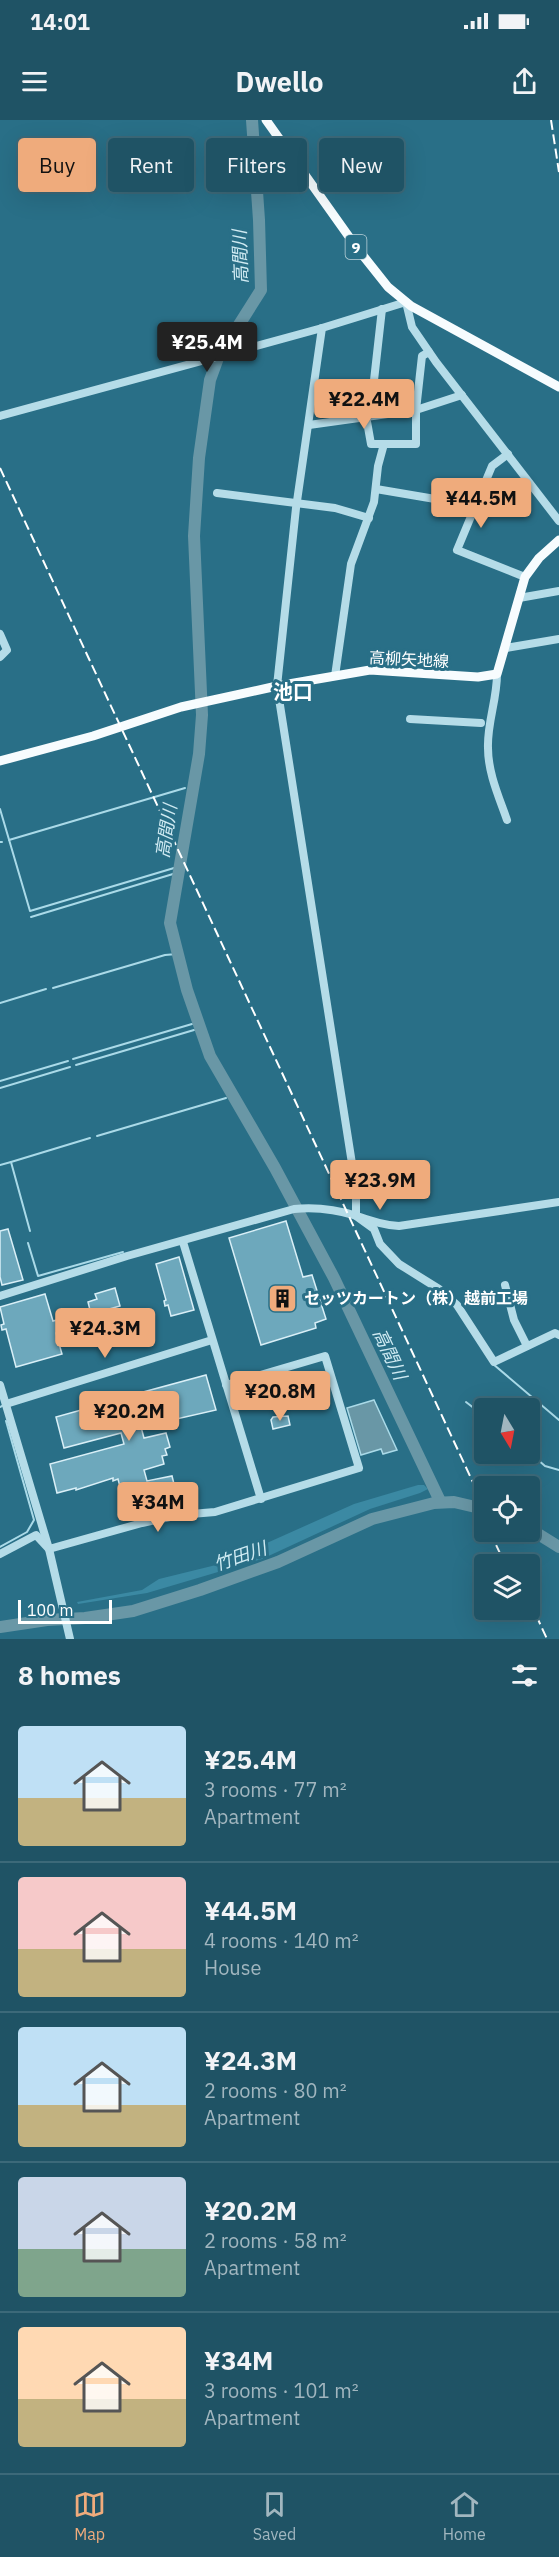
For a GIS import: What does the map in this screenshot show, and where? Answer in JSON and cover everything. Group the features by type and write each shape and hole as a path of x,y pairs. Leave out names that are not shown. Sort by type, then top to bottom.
{"main road":[{"name":"9","path":"266,120 357,248 388,287 406,302 559,387"},
{"path":"497,674 525,577 532,565 559,540"},
{"name":"高柳矢地線","path":"0,761 93,736 181,707 277,686 370,670 478,677 497,674"}],"street":[{"path":"0,416 321,328 406,302 412,327 429,352 559,520"},
{"path":"382,309 368,416 371,444 416,444 416,410 422,356 429,352"},
{"path":"321,328 297,503 277,686 356,1189 356,1216"},
{"path":"309,425 416,410 462,395"},
{"path":"335,676 351,564 369,518 384,444"},
{"path":"508,454 492,466 457,550 525,577"},
{"path":"376,489 435,499"},
{"path":"217,493 335,508 369,518"},
{"path":"519,598 559,591"},
{"path":"0,634 7,650 0,657"},
{"path":"506,648 559,639"},
{"path":"497,674 497,696 487,746 489,770 507,820"},
{"path":"410,719 481,723"},
{"path":"0,1296 127,1256 183,1242 288,1210 314,1209 356,1216 381,1225 399,1226 559,1202"},
{"path":"356,1216 374,1229 380,1244 399,1264 440,1289 457,1305 494,1362 555,1333 559,1335"},
{"path":"183,1242 261,1499"},
{"path":"505,1285 514,1320 527,1346"},
{"path":"6,1404 212,1340"},
{"path":"50,1549 142,1523 179,1515 215,1512 359,1468 325,1356 226,1385"},
{"path":"0,1385 50,1549 70,1639"},
{"path":"0,1554 36,1535 50,1549"}],"shaded area":[{"path":"374,1400 397,1450 383,1454 381,1449 361,1455 347,1408"},
{"path":"424,1485 428,1489 370,1509 262,1559 147,1593 78,1604 77,1602 142,1590 159,1579 220,1564 354,1504"}],"building":[{"name":"セッツカートン（株）越前工場","path":"286,1221 303,1277 312,1275 326,1319 315,1323 316,1328 261,1345 229,1238"},
{"path":"8,1229 23,1280 2,1285 0,1231"},
{"path":"179,1257 194,1310 171,1316 168,1305 165,1306 164,1301 166,1300 156,1264"},
{"path":"115,1288 120,1306 91,1314 88,1302 97,1299 95,1294"},
{"path":"45,1294 53,1321 57,1320 60,1332 56,1333 62,1354 16,1367 6,1329 2,1330 1,1325 4,1324 0,1307"},
{"path":"206,1375 216,1410 141,1427 144,1438 166,1433 170,1447 165,1449 167,1455 162,1456 164,1464 144,1470 147,1481 172,1476 174,1484 161,1488 166,1505 159,1507 160,1510 130,1517 125,1516 123,1510 126,1510 118,1479 113,1481 113,1478 76,1490 76,1488 57,1493 50,1464 124,1444 121,1433 64,1448 56,1417 110,1402 109,1399 120,1395 121,1398"},
{"path":"288,1416 290,1425 273,1429 271,1420 273,1417"}],"waterway":[{"name":"高間川","path":"252,120 261,290 218,358 210,380 199,458 194,536 202,715 199,754 170,923 187,990 210,1056 275,1168 334,1278 440,1501"},
{"path":"9,840 185,788"},
{"path":"0,809 30,911 174,868"},
{"path":"31,917 173,874"},
{"path":"53,988 165,955 177,954"},
{"path":"0,1003 46,989"},
{"path":"73,1059 192,1024"},
{"path":"76,1065 194,1030"},
{"path":"0,1081 68,1061"},
{"path":"0,1088 70,1067"},
{"path":"97,1136 226,1098"},
{"path":"30,1231 11,1162 90,1138"},
{"path":"0,1165 11,1162"},
{"path":"28,1243 38,1276 123,1252"},
{"path":"493,1364 559,1420"},
{"path":"466,1402 474,1408"},
{"path":"0,1547 27,1532 34,1520 6,1421"},
{"path":"540,1462 545,1466 559,1470"},
{"name":"竹田川","path":"0,1627 133,1611 278,1562 372,1519 434,1503 454,1502 474,1507"},
{"name":"竹田川","path":"540,1535 559,1547"}],"railway":[{"path":"551,120 559,172"},
{"path":"0,468 474,1485"},
{"path":"495,1542 500,1554"},
{"path":"538,1620 547,1639"}],"place":[{"name":"セッツカートン（株）越前工場","path":"283,1298"}],"district":[{"name":"池口","path":"293,691"}]}
